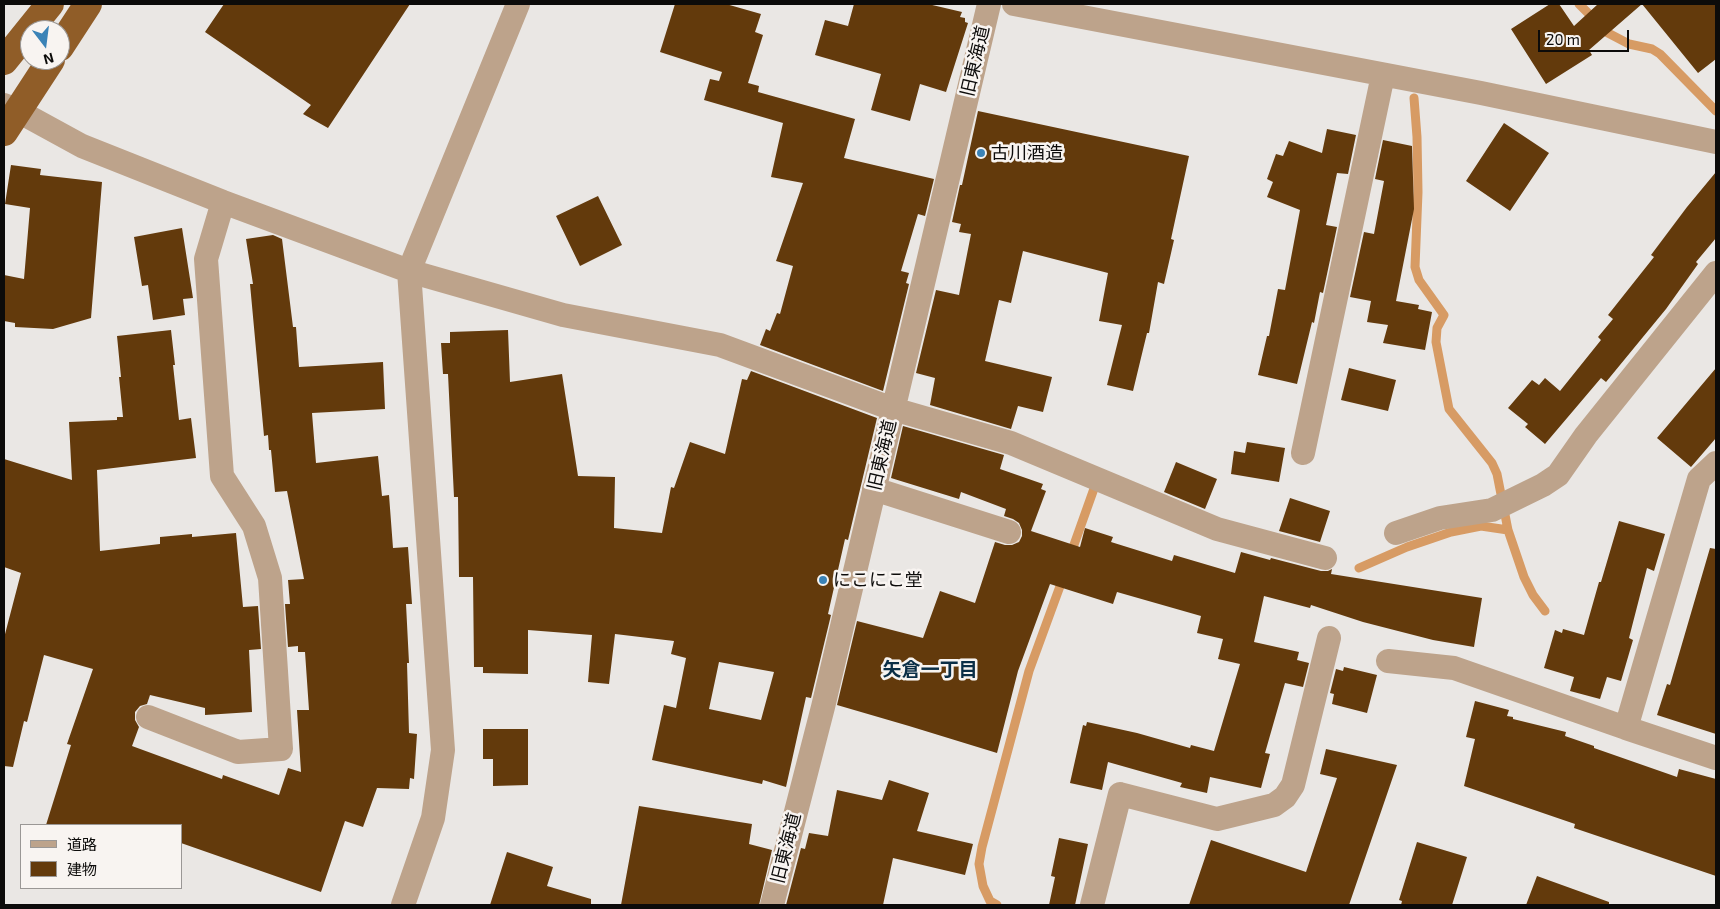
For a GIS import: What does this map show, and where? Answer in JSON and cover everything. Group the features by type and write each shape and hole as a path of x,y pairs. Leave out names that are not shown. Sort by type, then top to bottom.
{"highway":[{"path":"4,61 50,4"},
{"path":"70,32 88,4"},
{"path":"8,116 43,70"}],"street":[{"path":"403,905 433,818 443,750 409,271 518,4"},
{"name":"旧東海道","path":"772,905 823,707 989,4"},
{"path":"1014,4 1482,93 1716,142"},
{"path":"1303,453 1383,75"},
{"path":"8,116 223,202 409,271 562,315 720,345 893,409 1011,443 1217,529 1325,558"},
{"path":"148,717 238,752 281,749 270,578 254,526 222,476 206,259 223,202"},
{"path":"1396,533 1440,518 1492,510 1544,485 1558,475 1586,435 1716,273"},
{"path":"1626,728 1699,479 1716,462"},
{"path":"874,489 1009,532"},
{"path":"1092,905 1120,794 1217,819 1274,805 1285,797 1293,785 1328,638"},
{"path":"1388,661 1454,668 1716,758"}],"building":[{"path":"224,4 410,4 328,128 303,114 311,105 205,32"},
{"path":"675,4 726,4 761,14 755,32 763,35 748,83 759,86 758,92 855,119 844,158 934,179 925,216 918,214 901,271 909,273 906,283 909,284 883,391 760,345 766,329 770,331 777,313 780,314 793,266 776,261 803,183 771,177 783,123 704,100 710,79 719,81 722,72 660,52"},
{"path":"854,4 928,4 962,12 960,17 965,18 965,22 968,23 946,92 920,84 910,121 871,110 881,74 815,55 825,20 848,26"},
{"path":"1550,4 1559,4 1574,26 1598,4 1642,4 1589,50 1592,55 1546,84 1511,29"},
{"path":"1642,4 1716,4 1716,59 1698,73"},
{"path":"978,111 1189,156 1171,239 1174,240 1164,284 1158,282 1149,333 1147,333 1133,391 1107,385 1122,325 1099,321 1108,273 1023,251 1011,303 999,300 985,361 1052,377 1043,412 1018,406 1011,429 930,405 935,378 916,373 936,290 959,295 971,234 959,232 961,224 952,222"},
{"path":"1504,123 1549,153 1510,211 1466,181"},
{"path":"1327,129 1356,135 1348,174 1337,173 1326,225 1337,227 1323,293 1320,292 1314,323 1312,322 1297,384 1258,375 1267,336 1269,336 1278,289 1285,290 1300,210 1267,197 1273,182 1267,179 1276,154 1283,156 1289,141 1322,153"},
{"path":"1383,140 1412,146 1414,209 1396,301 1419,305 1418,309 1432,312 1425,350 1383,343 1388,325 1367,322 1371,301 1350,297 1364,232 1374,234 1384,181 1375,179"},
{"path":"11,165 41,169 40,175 102,182 91,318 53,329 15,327 15,323 4,321 4,275 24,279 30,208 5,204"},
{"path":"1716,172 1716,238 1696,262 1698,264 1666,309 1606,382 1601,378 1545,444 1525,427 1528,424 1508,408 1532,380 1539,385 1545,378 1560,391 1601,340 1598,337 1613,319 1608,315 1654,257 1651,255 1687,207"},
{"path":"598,196 622,245 580,266 556,216"},
{"path":"182,228 193,298 183,299 185,315 153,320 148,285 142,286 134,237"},
{"path":"273,235 282,239 293,327 296,327 299,367 383,362 385,409 312,413 316,463 378,456 382,496 389,495 393,548 408,547 412,604 406,604 409,663 407,663 409,733 417,734 414,779 410,778 409,789 377,788 363,827 345,821 321,892 182,843 182,824 46,824 71,745 67,744 93,669 44,655 27,722 24,721 13,767 4,766 4,638 21,573 4,567 4,459 72,480 69,422 117,420 117,417 123,417 117,336 171,330 179,420 191,418 196,458 97,470 100,551 160,544 160,537 192,534 192,537 236,533 243,607 258,606 261,649 249,650 252,712 205,715 205,708 150,695 147,704 140,706 135,712 135,720 139,727 132,746 222,779 223,775 279,795 288,768 301,772 297,710 309,710 305,652 298,652 298,646 288,647 285,604 290,604 288,580 304,579 287,491 275,492 271,450 269,450 268,435 264,436 250,284 253,284 246,239"},
{"path":"508,330 510,382 562,374 578,476 615,477 614,528 662,533 671,487 674,488 690,442 725,454 742,379 747,380 751,371 877,418 848,540 845,539 828,614 831,615 811,698 806,697 786,787 763,780 762,784 652,760 664,705 676,708 686,658 671,654 674,641 615,634 609,684 588,682 592,635 528,630 528,674 483,673 483,667 474,667 473,577 459,577 458,497 454,497 448,374 443,374 441,343 450,343 450,332","holes":["719,662 774,672 761,720 709,709"]},
{"path":"1349,368 1396,380 1388,411 1341,400"},
{"path":"1716,368 1716,438 1691,467 1657,438"},
{"path":"903,426 1004,455 1000,469 1043,484 1041,489 1046,491 1031,531 1080,547 1085,528 1113,537 1111,542 1172,561 1174,555 1235,573 1241,552 1321,571 1332,569 1331,574 1482,598 1474,647 1433,640 1363,622 1311,605 1310,608 1264,596 1254,642 1299,652 1297,660 1309,663 1303,687 1285,683 1265,753 1270,754 1261,788 1210,777 1207,793 1180,787 1182,783 1108,762 1102,790 1070,783 1083,725 1086,726 1087,722 1137,733 1190,748 1191,745 1214,751 1240,664 1218,659 1223,639 1197,633 1201,616 1117,592 1113,604 1050,584 1018,671 997,753 837,705 857,621 923,638 940,591 975,603 995,542 1012,545 1019,542 1022,536 1019,523 1004,516 1006,509 961,492 959,499 891,478"},
{"path":"1247,442 1285,448 1279,482 1231,474 1234,451 1245,453"},
{"path":"1176,462 1217,479 1205,509 1164,492"},
{"path":"1290,498 1330,511 1320,542 1279,531"},
{"path":"1619,521 1665,534 1654,571 1647,568 1629,638 1633,640 1621,681 1607,677 1600,699 1570,691 1574,677 1544,668 1555,630 1562,633 1563,629 1584,635"},
{"path":"1710,548 1716,549 1716,734 1657,715 1667,684 1670,685"},
{"path":"1344,667 1377,675 1367,713 1332,704 1334,694 1330,693 1336,669 1343,671"},
{"path":"1475,701 1509,710 1507,716 1513,717 1513,719 1566,732 1565,736 1594,746 1594,748 1677,777 1679,769 1716,779 1716,876 1574,828 1575,824 1464,786 1475,739 1466,737"},
{"path":"483,729 528,729 528,785 493,786 493,759 483,759"},
{"path":"1326,749 1397,765 1349,905 1189,905 1211,840 1306,872 1337,778 1320,774"},
{"path":"889,780 929,793 917,831 973,844 965,875 893,858 883,905 786,905 801,848 805,849 809,833 828,836 837,790 882,800"},
{"path":"639,806 752,824 749,844 772,850 759,905 621,905"},
{"path":"1059,838 1088,844 1075,905 1049,905 1055,877 1051,876"},
{"path":"1417,842 1467,857 1452,905 1401,905 1402,901 1399,900"},
{"path":"507,852 553,867 547,886 591,899 591,905 490,905"},
{"path":"1537,876 1609,902 1609,905 1526,905"}],"waterway":[{"path":"1579,4 1608,33 1629,44 1652,49 1660,54 1716,111"},
{"path":"1414,98 1418,192 1415,267 1419,280 1444,315 1437,328 1436,342 1449,409 1492,463 1497,474 1508,530 1524,577 1533,595 1545,611"},
{"path":"1070,556 1096,483"},
{"path":"1359,568 1407,547 1451,532 1481,526 1508,530"},
{"path":"997,905 990,901 983,886 979,864 982,847 1029,671 1063,578"}],"place":[{"name":"古川酒造","path":"981,153"},
{"name":"にこにこ堂","path":"823,580"}],"district":[{"name":"矢倉一丁目","path":"930,670"}]}
